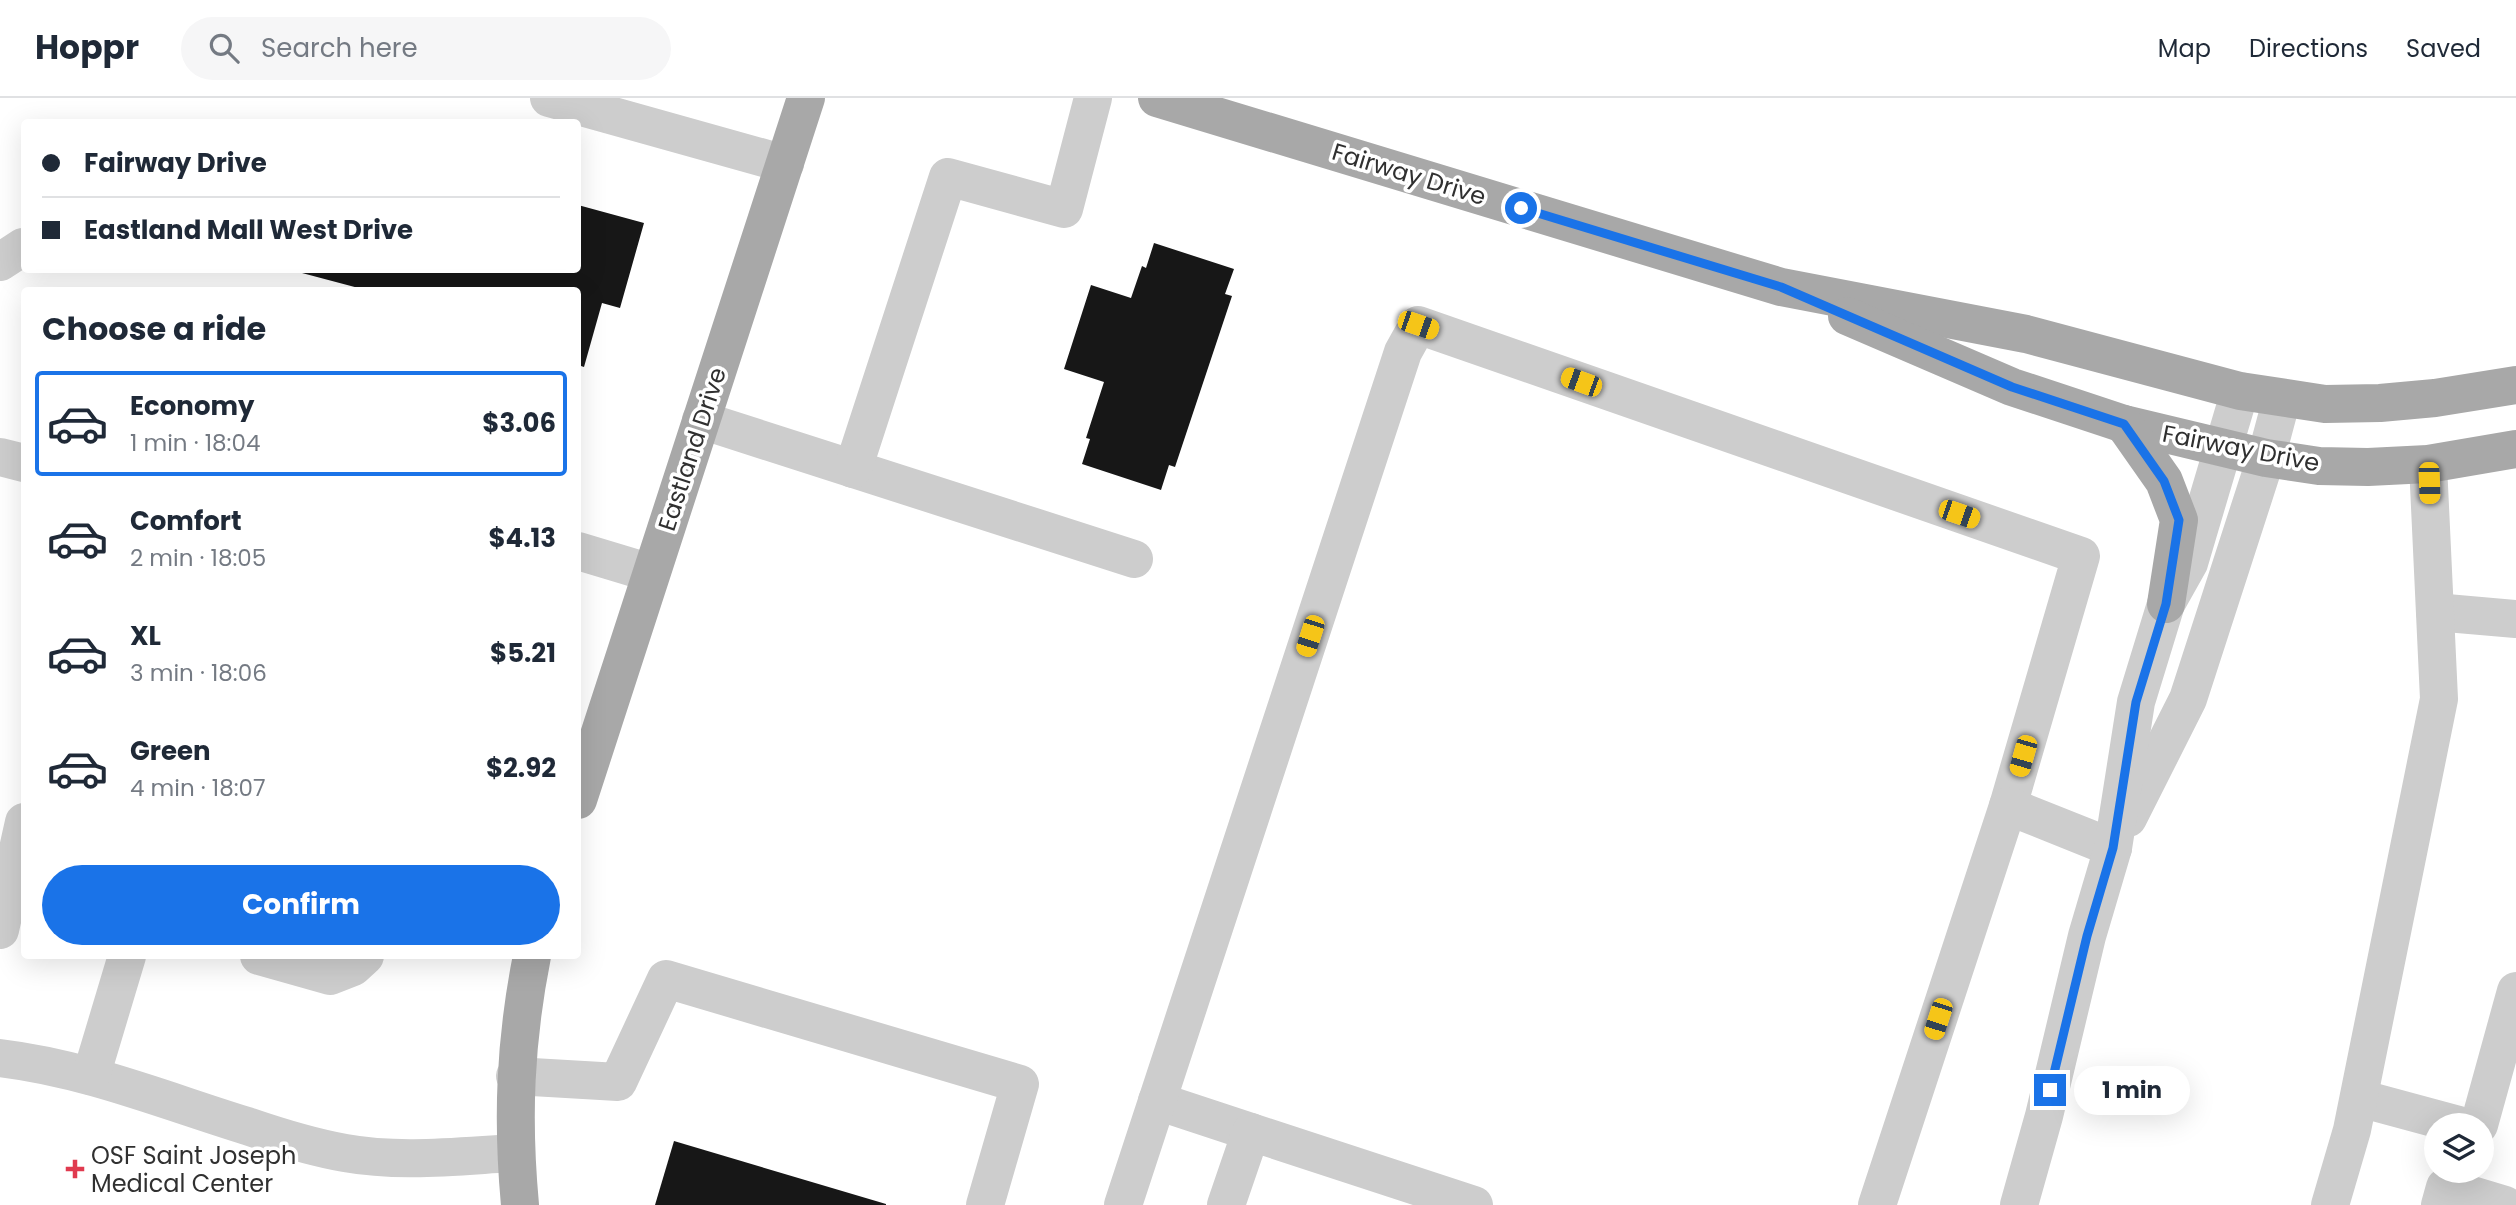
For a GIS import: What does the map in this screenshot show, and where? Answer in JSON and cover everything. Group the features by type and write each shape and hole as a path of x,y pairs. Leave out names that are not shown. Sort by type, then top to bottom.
{"main road":[{"name":"Eastland Drive","path":"581,791 806,98"},
{"name":"Fairway Drive","path":"1157,98 1781,287 2026,334 2240,391 2325,404 2380,403 2435,398 2516,385"},
{"name":"Fairway Drive","path":"1781,287 2012,387 2124,424 2223,449 2319,466 2368,467 2428,464 2516,449"},
{"path":"2124,424 2164,481 2179,520 2166,604"},
{"path":"520,1205 515,1153 515,1076 524,993 531,959"}],"street":[{"path":"549,98 785,164"},
{"path":"853,469 948,177 1064,209 1093,98"},
{"path":"1123,1205 1403,352 1418,325 2081,556 2008,806 1877,1205"},
{"path":"2019,1205 2044,1116 2087,936 2113,848 2136,702 2166,604 2189,563 2240,391"},
{"path":"2113,848 2188,699 2266,458 2282,398"},
{"path":"701,420 1134,559"},
{"path":"0,457 21,462"},
{"path":"2330,1205 2353,1130 2439,699 2428,464"},
{"path":"581,552 652,573"},
{"path":"2435,612 2516,619"},
{"path":"0,806 21,811"},
{"path":"2008,806 2113,848"},
{"path":"0,930 21,836"},
{"path":"91,1076 126,959"},
{"path":"270,959 330,976 353,967 362,959"},
{"path":"515,1076 618,1082 666,979 1020,1084 985,1205"},
{"path":"2482,1113 2516,991"},
{"path":"0,1058 26,1061 91,1076 301,1144 347,1154 421,1158 515,1153"},
{"path":"2359,1098 2424,1116"},
{"path":"1157,1101 1474,1205"},
{"path":"1226,1205 1251,1132"},
{"path":"2440,1205 2445,1187 2505,1205"}],"building":[{"path":"581,206 644,223 620,308 602,303 584,367 581,366 581,287 355,287 302,273 581,273"},
{"path":"1154,243 1234,269 1225,294 1232,296 1175,467 1169,465 1161,490 1082,464 1090,439 1086,438 1104,382 1064,369 1091,285 1131,298 1142,266 1146,268"},
{"path":"674,1141 886,1204 886,1205 655,1205"}],"place":[{"name":"OSF Saint Joseph Medical Center","path":"75,1169"}],"route":[{"path":"1521,208 1781,287 2012,387 2124,424 2164,481 2179,520 2166,604 2136,702 2113,848 2087,936 2050,1090"}]}
